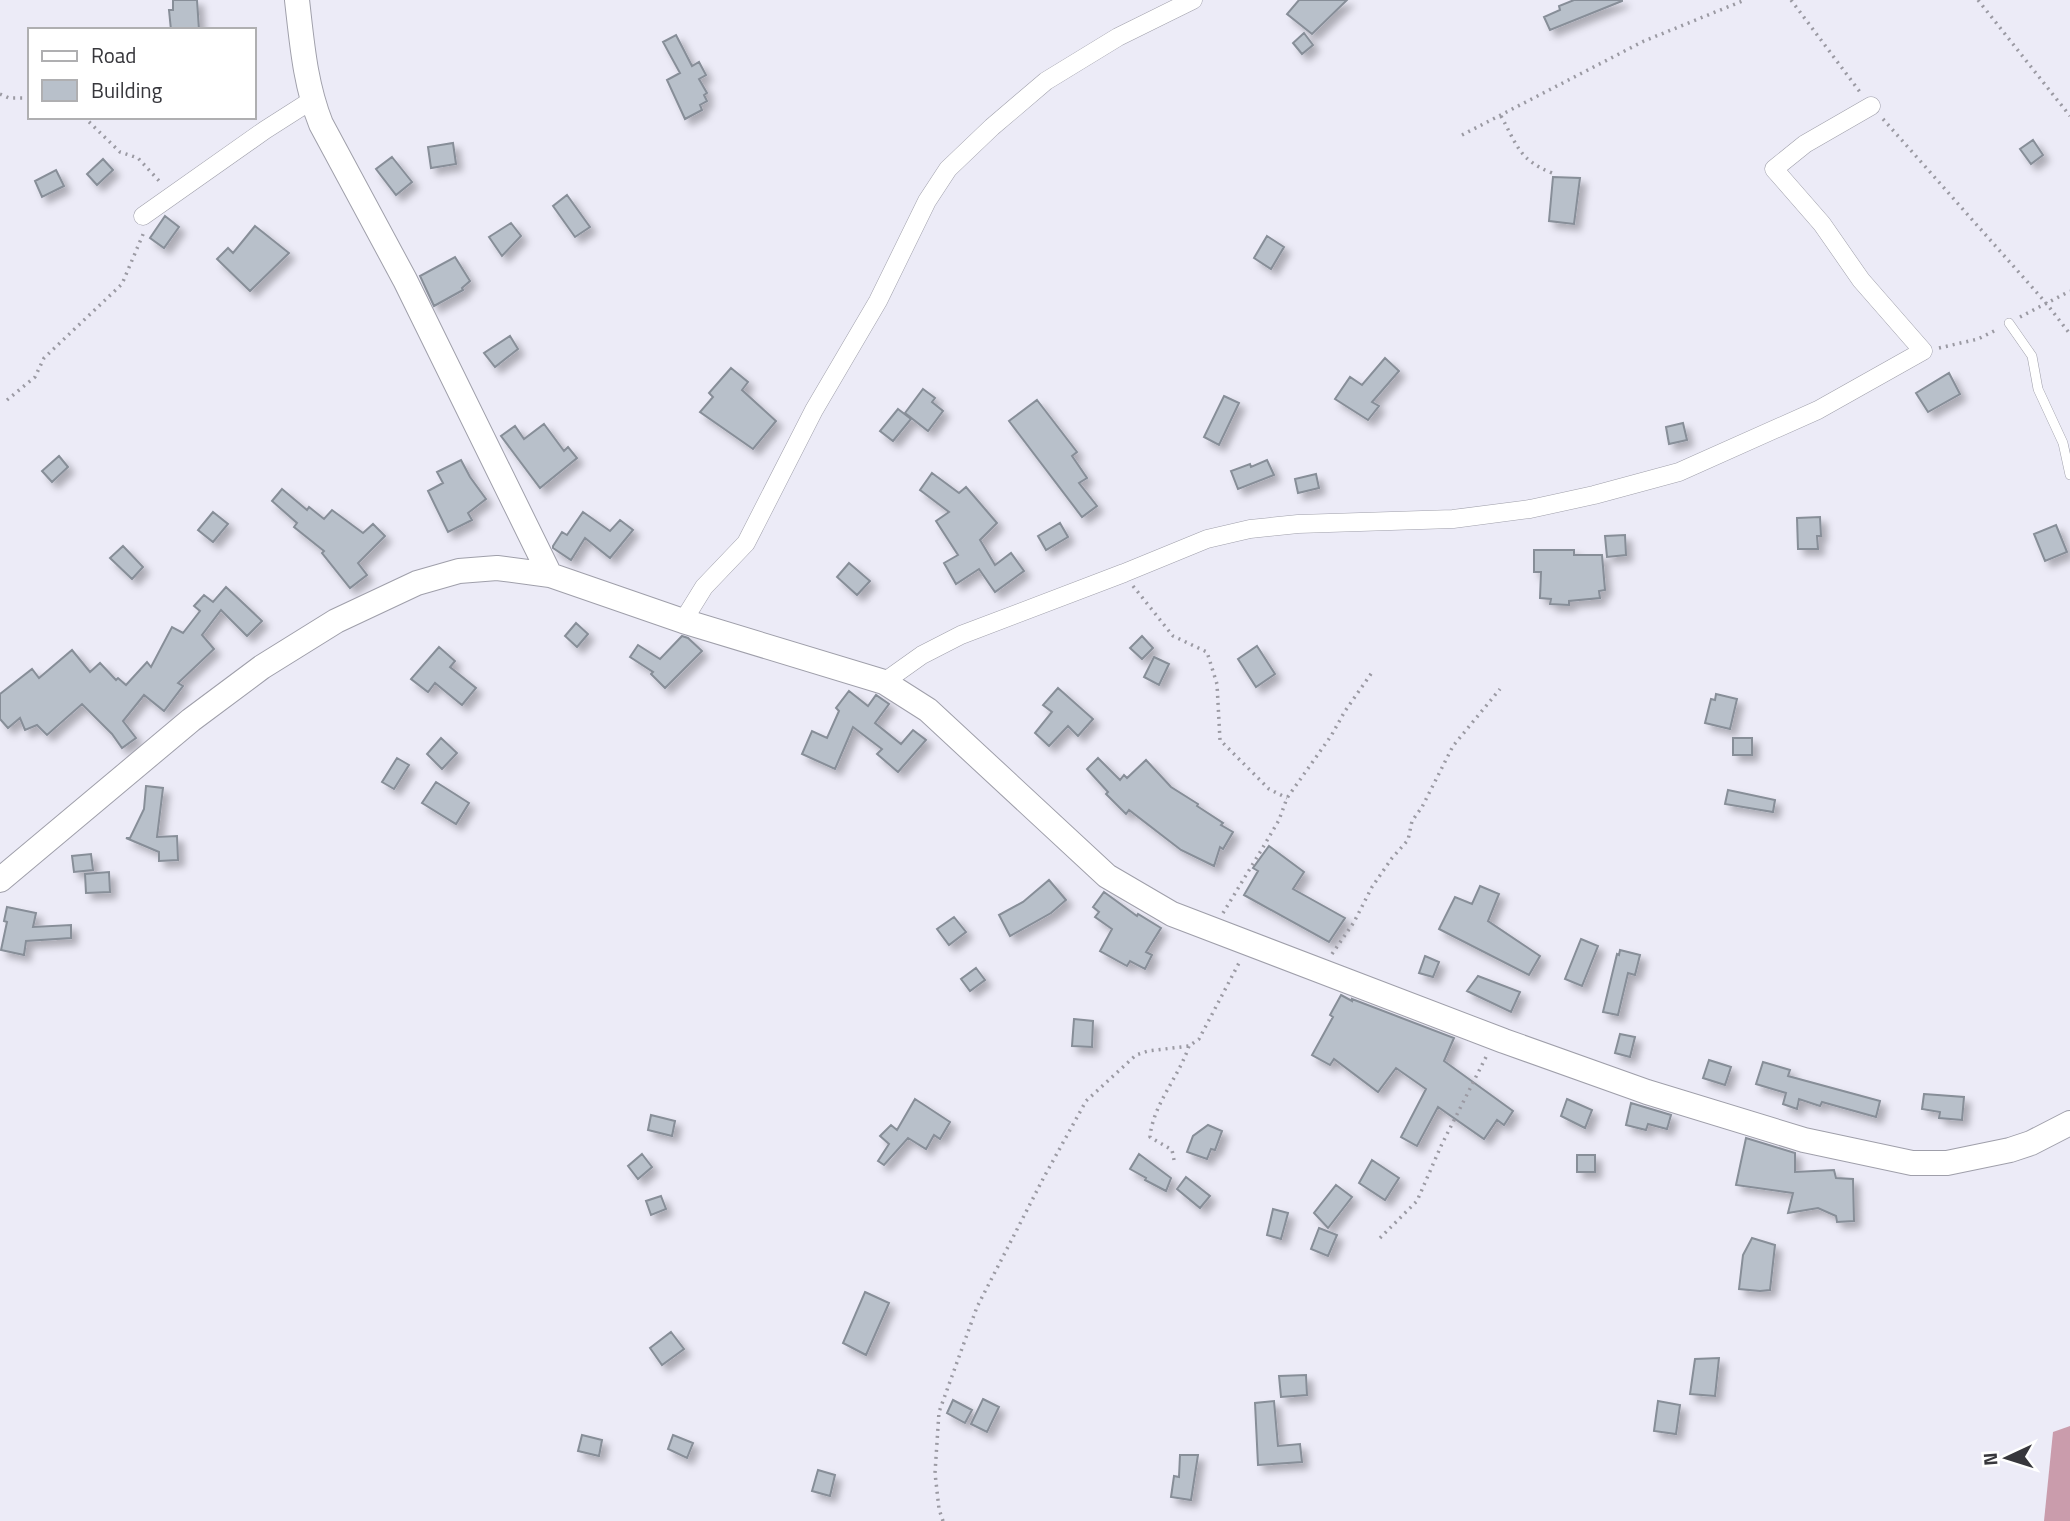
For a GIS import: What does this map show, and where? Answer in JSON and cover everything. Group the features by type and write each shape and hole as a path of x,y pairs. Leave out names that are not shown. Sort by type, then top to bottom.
{"main road":[{"path":"297,0 305,69 321,124 405,280 550,575"},
{"path":"0,880 191,720 262,667 337,621 417,583 459,571 497,568 550,575 683,621 884,682 928,710 1108,876 1172,914 1504,1041 1647,1092 1804,1140 1912,1163 1947,1163 2010,1150 2031,1143 2070,1123"}],"street":[{"path":"683,621 704,587 746,542 814,410 878,301 927,201 948,169 1046,81 1118,37 1193,0"},
{"path":"147,213 312,100"},
{"path":"884,682 922,655 961,635 1206,539 1250,528 1298,524 1453,519 1543,506 1679,472 1818,410 1923,351 1861,280 1822,224 1774,170 1805,144 1871,106"}],"lane":[{"path":"2009,323 2032,356 2038,389 2063,443 2070,475"}],"path":[{"path":"1462,135 1644,41 1745,0"},
{"path":"1791,0 1871,106 2046,303 2070,334"},
{"path":"1978,0 2070,116"},
{"path":"0,94 9,98 28,97"},
{"path":"1501,116 1515,144 1533,165 1552,173"},
{"path":"86,119 120,152 138,158 172,194"},
{"path":"7,400 35,377 44,358 122,284 147,213"},
{"path":"1124,573 1172,636 1207,652 1217,684 1220,740 1269,789 1287,798"},
{"path":"1213,929 1279,820 1287,798 1373,671"},
{"path":"1321,970 1354,922 1372,887 1408,840 1412,821 1453,746 1500,689"},
{"path":"943,1521 935,1473 939,1412 977,1307 1044,1177 1086,1101 1136,1055 1189,1046 1199,1039 1250,943"},
{"path":"1380,1238 1417,1201 1488,1052 1504,1041"},
{"path":"1174,1160 1172,1150 1150,1137 1151,1124 1183,1064 1189,1046"}],"shaded area":[{"path":"2070,1426 2070,1521 2044,1521 2053,1432"}],"building":[{"path":"173,0 197,0 199,28 171,28 169,10 173,10"},
{"path":"1299,0 1347,0 1312,34 1287,14"},
{"path":"1574,0 1622,1 1550,30 1544,17 1560,10 1559,6"},
{"path":"1304,33 1313,45 1302,54 1293,43"},
{"path":"676,35 692,66 699,62 706,75 699,79 707,93 704,95 707,101 700,105 702,110 685,119 667,80 680,73 663,42"},
{"path":"2033,140 2043,155 2031,164 2020,149"},
{"path":"453,143 456,164 431,168 428,147"},
{"path":"392,157 412,182 396,195 376,169"},
{"path":"103,159 113,170 97,185 87,174"},
{"path":"56,170 64,186 42,197 35,181"},
{"path":"1553,177 1580,178 1574,224 1549,221"},
{"path":"567,195 590,227 575,237 553,206"},
{"path":"165,216 179,227 164,248 150,238"},
{"path":"511,223 521,236 502,256 489,237"},
{"path":"255,226 289,253 250,291 217,259 228,248 233,253"},
{"path":"1267,236 1284,247 1271,269 1254,258"},
{"path":"455,257 470,281 463,290 434,306 420,276"},
{"path":"510,336 518,349 495,367 484,353"},
{"path":"1385,358 1399,371 1372,402 1379,406 1368,420 1335,399 1350,377 1362,385"},
{"path":"731,368 748,382 742,390 776,421 753,449 700,412 713,397 709,393"},
{"path":"1949,373 1960,394 1928,412 1916,393"},
{"path":"923,389 935,398 932,402 943,411 928,431 905,413"},
{"path":"1224,396 1239,403 1219,445 1204,437"},
{"path":"1037,400 1077,452 1072,456 1087,478 1079,483 1097,506 1082,517 1009,421"},
{"path":"898,409 911,419 893,441 880,431"},
{"path":"1683,423 1687,440 1669,444 1666,427"},
{"path":"544,424 564,451 568,447 577,458 540,488 501,436 515,426 524,439"},
{"path":"59,456 68,467 52,482 42,471"},
{"path":"461,460 486,499 468,513 472,520 448,532 428,491 443,483 437,472"},
{"path":"1267,460 1274,475 1238,489 1231,471"},
{"path":"932,473 959,493 966,487 997,523 980,540 995,565 1011,553 1024,571 995,592 979,569 956,584 944,563 958,555 936,521 949,512 920,490"},
{"path":"1316,474 1319,488 1298,493 1295,479"},
{"path":"282,489 307,510 309,507 324,519 332,510 363,533 373,524 385,536 358,563 367,575 350,588 322,553 324,551 294,527 297,523 272,501"},
{"path":"213,512 228,524 213,542 198,530"},
{"path":"583,512 610,531 620,520 633,530 610,558 585,538 571,560 553,548 562,532 567,535"},
{"path":"1820,517 1821,536 1817,536 1818,549 1798,549 1797,518"},
{"path":"1060,523 1068,537 1046,550 1038,536"},
{"path":"2056,525 2067,552 2045,561 2034,534"},
{"path":"1625,535 1626,555 1607,557 1605,536"},
{"path":"123,546 143,567 132,579 110,558"},
{"path":"1534,550 1574,550 1574,555 1602,555 1605,590 1599,591 1600,598 1569,601 1569,605 1550,604 1551,599 1540,598 1541,572 1534,572"},
{"path":"849,563 870,581 857,595 837,577"},
{"path":"226,587 262,621 247,636 221,610 202,635 214,649 178,683 183,686 164,711 144,695 123,721 136,738 122,748 82,704 47,735 37,725 25,730 20,718 8,728 0,719 0,694 32,669 39,678 72,650 90,672 100,663 116,680 118,678 126,685 147,662 151,667 172,627 183,633 200,611 194,606 204,595 213,602"},
{"path":"576,623 588,634 577,647 565,636"},
{"path":"682,636 702,651 665,688 651,674 653,672 630,657 638,645 660,659"},
{"path":"1142,636 1153,648 1142,659 1130,648"},
{"path":"1257,646 1275,674 1256,687 1238,659"},
{"path":"439,647 455,661 450,667 476,688 462,705 435,683 428,692 411,679"},
{"path":"1154,657 1169,664 1159,685 1144,677"},
{"path":"1058,688 1093,719 1078,736 1068,726 1049,746 1035,733 1052,712 1043,705"},
{"path":"849,691 868,706 876,695 889,704 875,723 901,744 913,730 926,740 898,772 877,754 882,749 853,727 835,769 802,754 812,731 827,738 839,711 836,708"},
{"path":"1716,694 1737,699 1730,729 1705,723 1711,699 1715,700"},
{"path":"441,738 457,753 442,769 427,754"},
{"path":"1733,738 1752,738 1752,755 1733,755"},
{"path":"397,758 409,765 394,789 382,782"},
{"path":"1098,758 1120,780 1124,775 1127,778 1146,760 1171,787 1198,804 1197,806 1233,832 1223,849 1220,847 1214,866 1181,850 1129,810 1126,814 1087,769"},
{"path":"436,782 469,803 456,824 422,803"},
{"path":"146,786 163,788 157,837 177,836 178,860 159,861 159,852 126,838 130,838 144,809"},
{"path":"1728,790 1775,800 1773,812 1725,804"},
{"path":"1269,846 1304,872 1293,889 1345,918 1329,942 1244,895 1258,871 1253,868"},
{"path":"91,854 93,870 74,872 72,856"},
{"path":"109,872 110,892 86,893 85,874"},
{"path":"1049,880 1066,900 1051,913 1010,936 999,915 1023,902"},
{"path":"1480,886 1499,894 1488,921 1540,956 1529,975 1439,929 1455,897 1472,904"},
{"path":"1104,892 1137,916 1138,914 1161,928 1146,952 1152,955 1145,969 1130,961 1127,966 1100,951 1112,929 1095,917 1099,912 1093,907"},
{"path":"7,907 36,913 33,927 71,925 71,938 26,941 24,955 1,950"},
{"path":"954,917 966,932 949,945 937,929"},
{"path":"1581,939 1598,946 1582,986 1565,979"},
{"path":"1620,950 1640,955 1635,975 1628,973 1618,1015 1603,1012"},
{"path":"1425,956 1439,962 1433,977 1419,973"},
{"path":"976,968 985,980 970,991 961,979"},
{"path":"1478,976 1520,992 1511,1012 1467,991"},
{"path":"1341,995 1454,1038 1444,1061 1513,1111 1504,1125 1497,1120 1484,1139 1438,1107 1417,1146 1401,1137 1426,1089 1396,1068 1378,1092 1334,1059 1330,1065 1312,1055 1333,1017 1330,1015"},
{"path":"1074,1019 1093,1021 1092,1047 1072,1046"},
{"path":"1620,1034 1635,1037 1630,1057 1615,1053"},
{"path":"1709,1060 1731,1067 1725,1085 1703,1078"},
{"path":"1763,1062 1790,1070 1788,1076 1880,1101 1876,1117 1822,1102 1820,1106 1799,1099 1797,1109 1783,1104 1786,1093 1756,1084"},
{"path":"1924,1094 1964,1097 1962,1120 1939,1118 1940,1112 1922,1109"},
{"path":"915,1099 950,1122 940,1139 934,1135 926,1149 908,1138 884,1165 878,1161 889,1144 880,1136 891,1125 897,1130"},
{"path":"1567,1099 1592,1110 1585,1128 1561,1116"},
{"path":"1631,1103 1671,1115 1667,1129 1648,1124 1646,1130 1626,1125"},
{"path":"651,1115 675,1121 672,1136 648,1130"},
{"path":"1208,1125 1222,1131 1215,1150 1211,1149 1207,1159 1187,1152 1193,1136"},
{"path":"1746,1138 1795,1153 1795,1172 1834,1170 1836,1178 1853,1179 1854,1221 1837,1222 1836,1216 1818,1208 1788,1213 1793,1193 1736,1185"},
{"path":"642,1154 652,1167 638,1179 628,1166"},
{"path":"1139,1154 1171,1178 1166,1191 1130,1169"},
{"path":"1577,1155 1595,1155 1595,1172 1577,1172"},
{"path":"1372,1160 1399,1178 1385,1200 1359,1183"},
{"path":"1186,1177 1210,1196 1200,1208 1177,1189"},
{"path":"1336,1185 1352,1197 1328,1228 1314,1213"},
{"path":"661,1196 666,1209 651,1215 646,1201"},
{"path":"1273,1209 1288,1213 1281,1239 1267,1235"},
{"path":"1319,1228 1337,1235 1328,1256 1311,1249"},
{"path":"1752,1238 1775,1245 1770,1290 1739,1289 1743,1255"},
{"path":"865,1292 889,1303 866,1355 843,1343"},
{"path":"671,1332 684,1349 662,1365 650,1348"},
{"path":"1719,1358 1715,1396 1690,1394 1695,1359"},
{"path":"1306,1375 1307,1395 1281,1397 1279,1376"},
{"path":"983,1399 999,1407 987,1432 971,1424"},
{"path":"953,1400 972,1410 965,1423 947,1413"},
{"path":"1274,1401 1278,1446 1300,1444 1302,1462 1258,1465 1255,1403"},
{"path":"1658,1401 1680,1405 1676,1434 1654,1431"},
{"path":"582,1435 602,1440 599,1456 578,1451"},
{"path":"673,1435 693,1443 687,1458 668,1449"},
{"path":"1180,1455 1198,1455 1191,1500 1171,1497 1174,1476 1179,1477"},
{"path":"818,1470 835,1475 830,1496 812,1491"}]}
